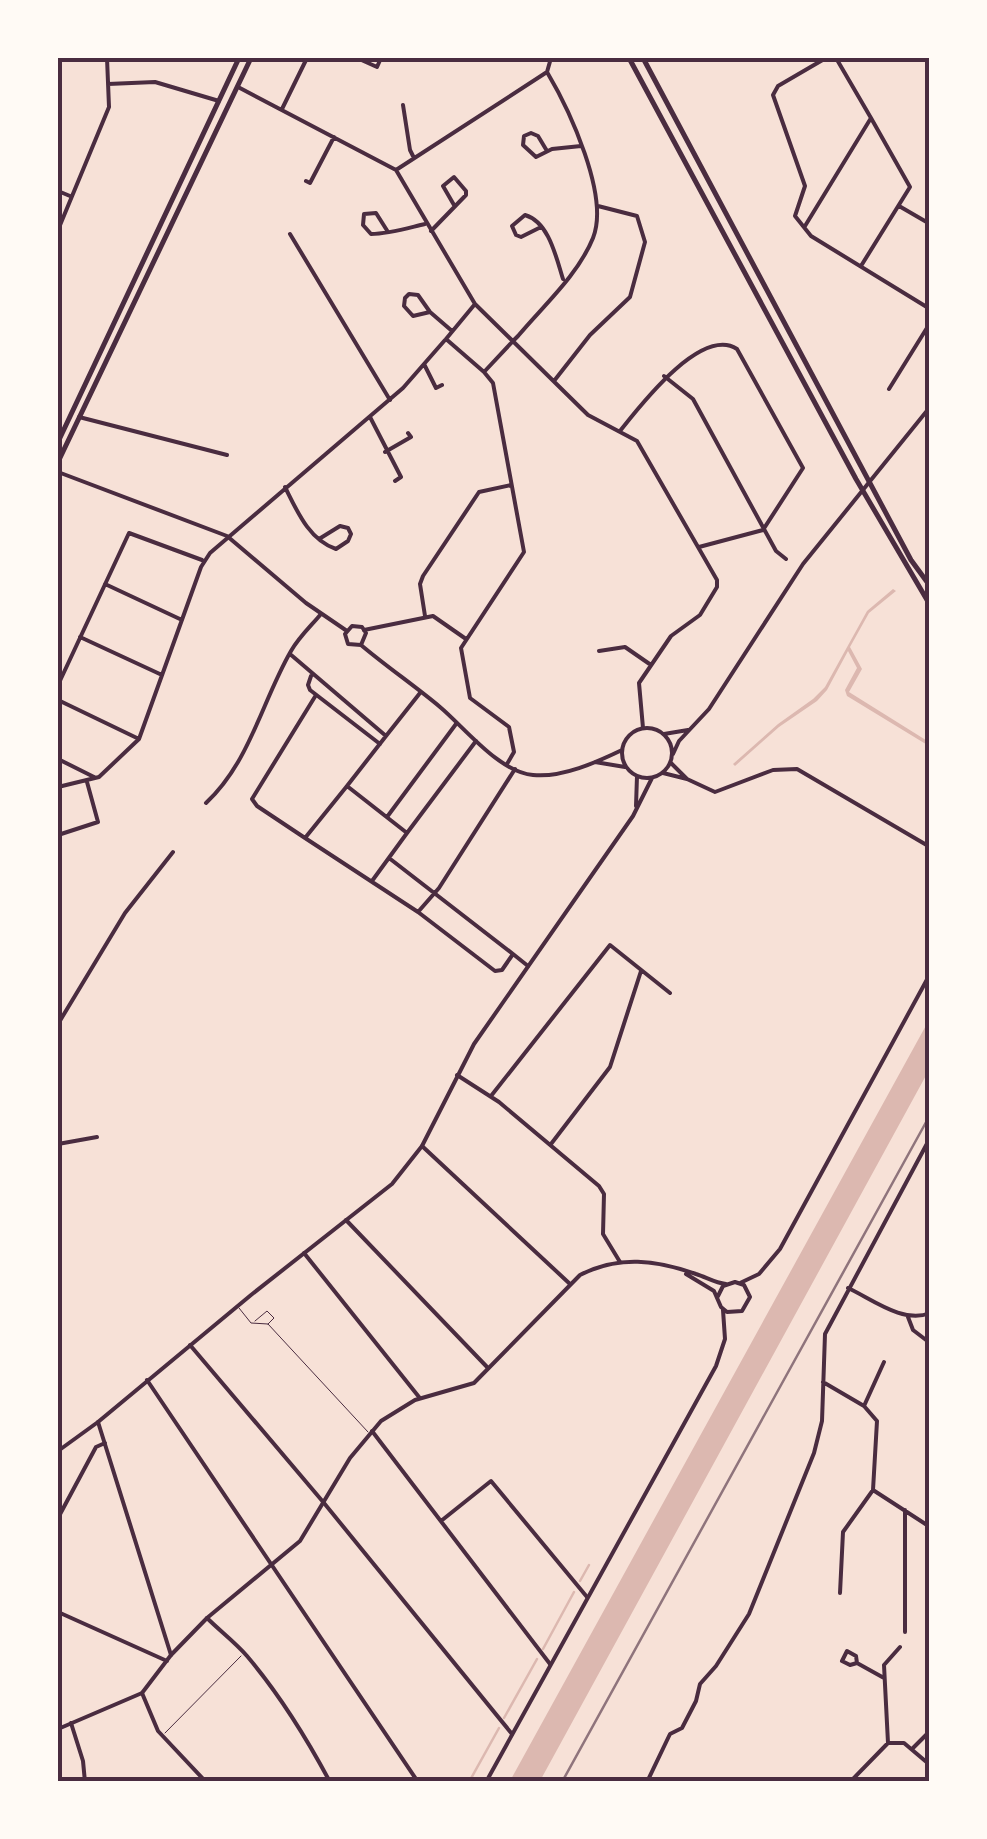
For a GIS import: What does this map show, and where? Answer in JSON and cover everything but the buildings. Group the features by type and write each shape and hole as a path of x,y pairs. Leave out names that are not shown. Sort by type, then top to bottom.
{"main road":[{"path":"58,442 239,58"},
{"path":"58,462 251,58"},
{"path":"630,58 856,478 930,605"},
{"path":"643,58 912,560 930,586"}],"street":[{"path":"58,230 109,106 107,58"},
{"path":"282,109 308,58"},
{"path":"357,58 377,67 382,58"},
{"path":"484,372 564,281 592,239 598,206 595,185 547,72 551,58"},
{"path":"826,58 778,86 772,98 804,182 794,212 811,236 930,309"},
{"path":"836,58 910,184 861,266"},
{"path":"396,170 547,72"},
{"path":"108,84 155,82 219,101"},
{"path":"238,87 396,170 476,304 588,415 620,430 645,450 717,580 717,587 696,620 671,636 638,683 643,728"},
{"path":"403,105 414,158"},
{"path":"805,226 871,118"},
{"path":"547,151 536,134 524,136 523,146 532,156 580,146"},
{"path":"306,181 310,183 334,137"},
{"path":"431,231 464,199 466,191 454,177 443,186 454,205"},
{"path":"58,191 70,196"},
{"path":"554,381 590,335 630,296 645,242 636,216 598,206"},
{"path":"899,206 930,224"},
{"path":"388,232 376,213 367,212 362,218 368,233 388,232 426,224"},
{"path":"541,227 520,237 512,226 525,215 535,218 541,227 551,243 564,281"},
{"path":"290,234 390,400"},
{"path":"430,312 413,316 404,306 404,298 418,295 452,331"},
{"path":"58,787 96,778 139,739 204,561 227,536 390,400 476,304"},
{"path":"889,389 930,323"},
{"path":"446,339 492,383 524,552 461,648 470,698 508,727 514,752 508,764"},
{"path":"620,430 664,376 704,352 725,345 737,349 803,468 763,530 699,546"},
{"path":"424,364 436,388 442,385"},
{"path":"664,376 694,398 763,530 776,552 786,559"},
{"path":"595,762 626,767 637,776 652,778 663,773 688,730 709,709 803,564 930,407"},
{"path":"370,416 401,477 394,480"},
{"path":"79,417 227,454"},
{"path":"385,452 411,437 408,433"},
{"path":"58,472 227,536 347,631"},
{"path":"425,616 420,581 446,540 479,492 512,484"},
{"path":"285,487 299,515 319,539 336,549 348,541 350,532 337,526 319,539"},
{"path":"58,685 130,533 204,561"},
{"path":"106,584 182,620"},
{"path":"206,803 247,748 290,654 321,614"},
{"path":"347,631 355,626 364,630 433,616 466,639"},
{"path":"361,645 366,636 364,630"},
{"path":"347,631 348,644 361,645 476,740 515,769 530,775 544,776 595,762 622,750 630,735 643,728 664,734 688,730"},
{"path":"80,637 162,675"},
{"path":"599,651 625,647 651,666"},
{"path":"290,654 311,676 386,736"},
{"path":"58,667 65,669"},
{"path":"311,676 309,688 316,695 380,744"},
{"path":"306,838 420,694"},
{"path":"316,695 252,799 257,806 418,912 495,971 502,970 513,954"},
{"path":"58,700 139,739"},
{"path":"386,818 456,724"},
{"path":"664,734 673,754"},
{"path":"372,881 476,740"},
{"path":"622,750 626,767"},
{"path":"58,759 96,778"},
{"path":"670,763 687,779"},
{"path":"418,912 515,769"},
{"path":"663,773 714,792 774,770 797,769 930,847"},
{"path":"634,816 637,776"},
{"path":"58,1451 392,1184 422,1146 484,1028 634,816 652,778"},
{"path":"58,835 98,822 86,780"},
{"path":"347,786 407,834"},
{"path":"58,1024 125,913 173,852"},
{"path":"389,858 528,966"},
{"path":"491,1096 610,945 670,993"},
{"path":"551,1144 610,1068 642,970"},
{"path":"58,1729 142,1693 207,1618 300,1541 350,1458 392,1412 420,1399 465,1387 490,1369 570,1284 588,1272 620,1262 652,1261 726,1284 740,1283 758,1274 780,1249 930,974"},
{"path":"458,1074 491,1096 599,1186 604,1194 603,1234 620,1262"},
{"path":"58,1144 97,1137"},
{"path":"647,1782 670,1734 682,1728 700,1684 750,1614 814,1453 822,1421 825,1334 930,1138"},
{"path":"422,1146 570,1284"},
{"path":"346,1220 490,1369"},
{"path":"304,1253 420,1399"},
{"path":"486,1782 716,1366 725,1339 718,1296 682,1271"},
{"path":"723,1310 738,1313 748,1305 749,1293 740,1283"},
{"path":"718,1296 726,1284"},
{"path":"848,1288 908,1316 930,1314"},
{"path":"908,1316 913,1330 930,1343"},
{"path":"190,1345 512,1734"},
{"path":"864,1406 884,1362"},
{"path":"147,1380 418,1782"},
{"path":"823,1382 864,1406 877,1421 873,1490 842,1532 840,1593"},
{"path":"98,1422 169,1658"},
{"path":"371,1432 550,1664"},
{"path":"58,1518 96,1447 105,1443"},
{"path":"441,1521 492,1480 588,1597"},
{"path":"873,1490 930,1527"},
{"path":"904,1510 904,1632"},
{"path":"58,1612 169,1658"},
{"path":"207,1618 244,1652 301,1729 330,1782"},
{"path":"888,1743 884,1665 900,1647"},
{"path":"858,1664 884,1678"},
{"path":"142,1693 162,1735 206,1782"},
{"path":"72,1723 84,1761 85,1782"},
{"path":"913,1748 930,1731"},
{"path":"850,1782 888,1743 904,1743 930,1765"}],"lane":[{"path":"237,1306 252,1323 268,1324 371,1432"},
{"path":"252,1323 267,1311 274,1318 268,1324"},
{"path":"162,1735 244,1652"}],"shaded area":[{"path":"893,589 896,591 869,613 850,647 862,669 849,692 929,742 929,746 847,696 845,690 857,668 848,651 817,701 779,727 735,766 778,724 825,687 867,611"},
{"path":"929,1020 929,1070 540,1781 510,1781"}],"waterway":[{"path":"580,1581 589,1565"},
{"path":"543,1649 574,1592"},
{"path":"504,1718 537,1659"},
{"path":"469,1782 499,1728"}],"railway":[{"path":"562,1782 930,1115"}]}
